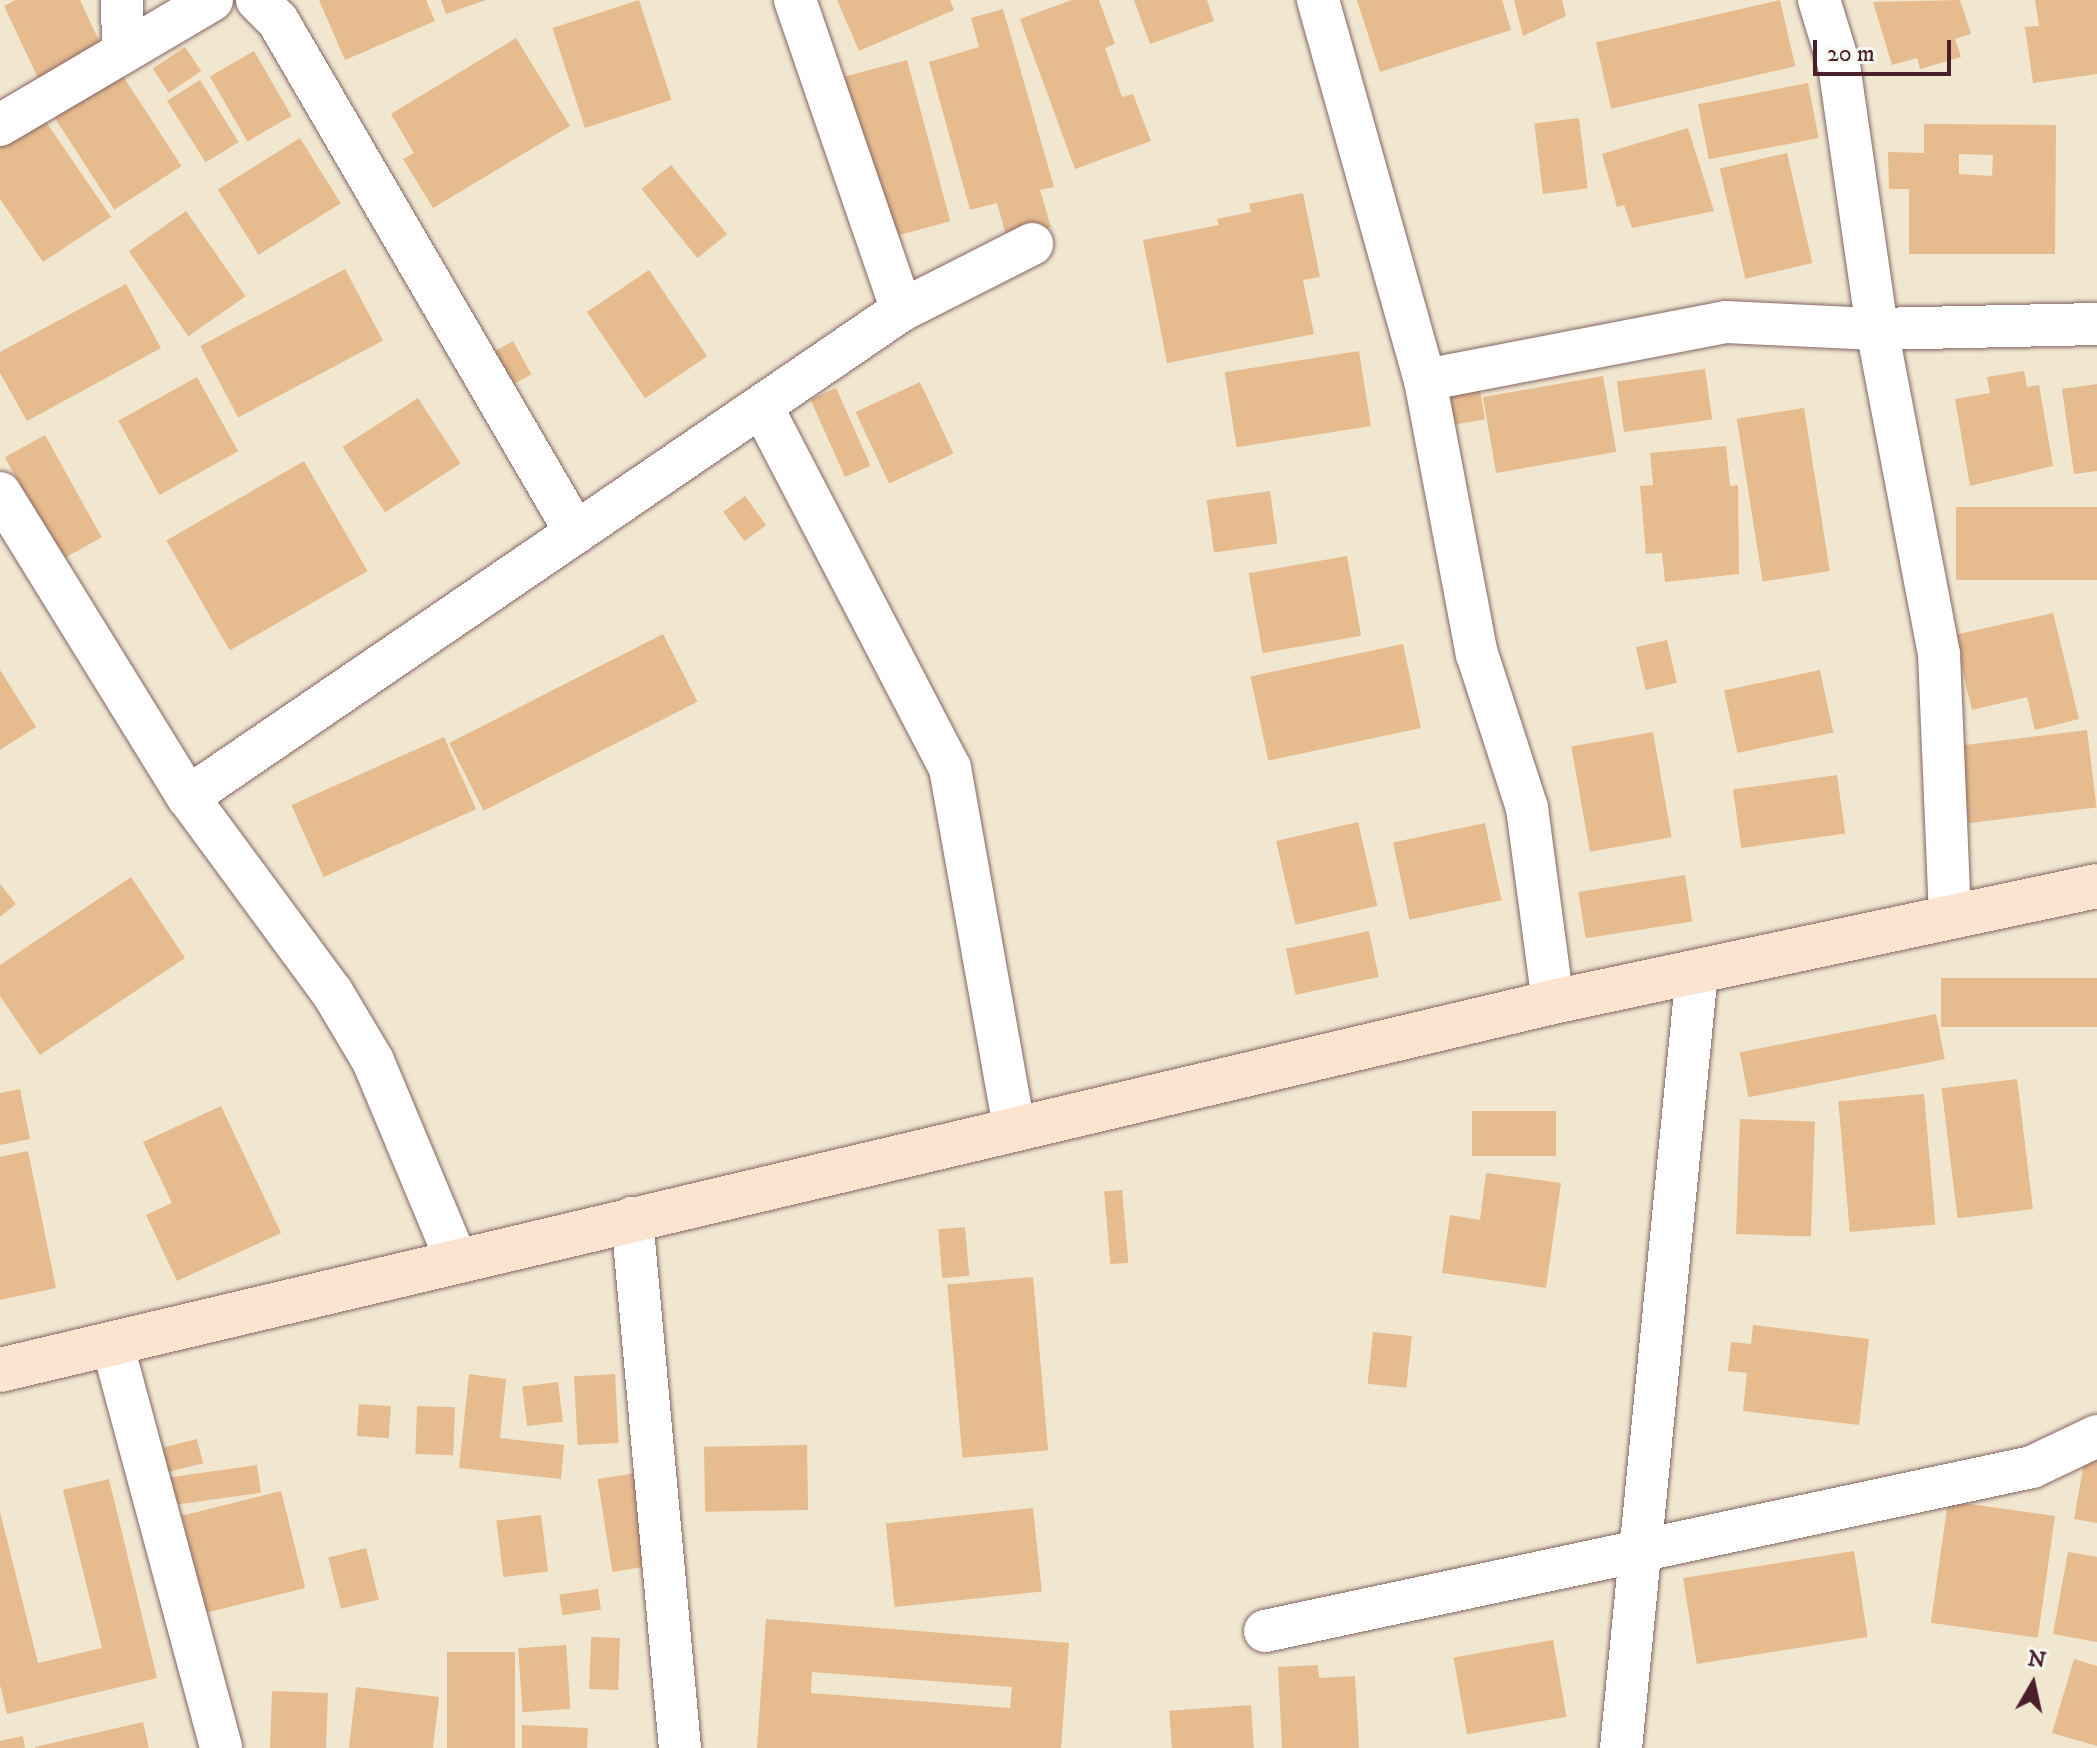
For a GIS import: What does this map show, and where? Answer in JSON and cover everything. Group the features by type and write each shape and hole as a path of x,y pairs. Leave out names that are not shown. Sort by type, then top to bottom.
{"main road":[{"path":"0,1370 456,1259 1553,1002 2097,886"}],"street":[{"path":"122,0 123,48"},
{"path":"257,0 278,21 576,533"},
{"path":"795,0 902,310"},
{"path":"1318,0 1425,380 1477,654 1527,808 1553,1002"},
{"path":"1819,0 1839,65 1877,329 1939,654 1950,917"},
{"path":"0,125 197,2"},
{"path":"188,797 902,310 1032,244"},
{"path":"1425,380 1672,327 1726,322 1877,329 2097,324"},
{"path":"762,407 950,768 1014,1128"},
{"path":"0,493 188,797 332,992 373,1061 456,1259"},
{"path":"1621,1748 1638,1547 1697,971"},
{"path":"632,1218 680,1748"},
{"path":"112,1343 221,1748"},
{"path":"1265,1631 1638,1547 2032,1467 2097,1436"}],"building":[{"path":"16,0 80,0 102,47 38,78 4,6"},
{"path":"319,0 426,0 435,21 345,60"},
{"path":"441,0 486,0 446,14"},
{"path":"639,0 671,100 585,128 552,28"},
{"path":"837,0 950,0 954,10 859,51"},
{"path":"1072,0 1099,0 1115,44 1105,48 1122,97 1133,94 1151,141 1075,169 1020,19"},
{"path":"1134,0 1207,0 1214,21 1150,44"},
{"path":"1357,0 1502,0 1511,30 1380,72"},
{"path":"1514,0 1562,0 1566,16 1523,36"},
{"path":"1780,0 1795,66 1611,109 1596,43"},
{"path":"1960,0 1971,34 1955,39 1961,57 1920,69 1917,58 1892,65 1873,2"},
{"path":"2035,0 2097,0 2097,74 2033,83 2025,27 2039,26"},
{"path":"1003,9 1054,187 1040,190 1051,227 1007,239 997,203 970,210 929,62 979,47 971,18"},
{"path":"516,38 570,126 433,208 403,159 414,153 391,114"},
{"path":"185,47 201,71 169,93 153,69"},
{"path":"254,51 292,116 247,141 210,77"},
{"path":"907,60 950,221 887,238 844,77"},
{"path":"121,73 181,166 114,210 54,117"},
{"path":"200,80 239,142 206,163 167,101"},
{"path":"1808,83 1819,138 1709,159 1698,104"},
{"path":"42,116 111,217 43,262 0,199 0,145"},
{"path":"1579,118 1588,188 1543,194 1534,123"},
{"path":"1924,124 2056,125 2055,254 1909,254 1909,189 1889,189 1888,152 1924,153","holes":["1959,154 1993,155 1992,176 1959,174"]},
{"path":"1688,128 1714,211 1632,228 1624,205 1617,207 1602,154"},
{"path":"300,138 341,203 259,255 218,189"},
{"path":"1787,153 1812,263 1745,279 1720,169"},
{"path":"671,165 727,234 697,258 641,189"},
{"path":"1303,193 1320,277 1303,280 1314,334 1167,363 1143,240 1219,225 1217,219 1251,212 1249,204"},
{"path":"186,211 246,296 188,336 129,251"},
{"path":"345,269 383,341 238,418 200,346"},
{"path":"649,270 707,356 645,398 587,312"},
{"path":"126,284 161,348 27,421 0,373 0,352"},
{"path":"513,341 531,374 497,393 479,360"},
{"path":"1359,351 1371,426 1237,447 1225,372"},
{"path":"1705,369 1712,420 1624,432 1617,381"},
{"path":"2024,371 2027,387 2039,385 2053,466 1970,486 1955,399 1990,393 1987,377"},
{"path":"1603,376 1616,452 1496,473 1483,397"},
{"path":"197,377 238,451 159,495 118,421"},
{"path":"920,382 953,454 889,484 856,412"},
{"path":"2097,384 2097,471 2074,474 2062,389"},
{"path":"836,388 871,466 845,477 810,399"},
{"path":"1480,389 1485,420 1454,424 1449,394"},
{"path":"418,398 460,463 385,512 343,447"},
{"path":"1804,408 1830,571 1763,582 1737,419"},
{"path":"45,435 102,537 61,560 5,457"},
{"path":"1726,446 1730,486 1738,485 1739,574 1665,582 1662,553 1646,554 1640,486 1653,485 1650,453"},
{"path":"304,461 368,571 230,650 166,540"},
{"path":"1270,491 1277,543 1214,552 1207,500"},
{"path":"745,496 766,525 744,541 723,512"},
{"path":"1956,507 2097,507 2097,580 1956,580"},
{"path":"1347,556 1361,636 1263,653 1249,573"},
{"path":"2053,613 2079,719 2035,730 2027,697 1972,710 1954,635"},
{"path":"663,634 698,702 484,811 449,743"},
{"path":"1667,640 1677,683 1646,690 1636,647"},
{"path":"1403,644 1421,728 1268,761 1250,676"},
{"path":"0,670 36,727 0,750"},
{"path":"1820,670 1833,733 1737,753 1724,690"},
{"path":"2087,730 2097,807 1968,823 1959,746"},
{"path":"1653,732 1672,837 1590,852 1571,746"},
{"path":"444,737 476,809 324,877 291,805"},
{"path":"1837,775 1845,833 1741,848 1733,790"},
{"path":"1358,822 1377,906 1295,925 1276,841"},
{"path":"1485,823 1501,900 1409,920 1393,843"},
{"path":"1685,875 1692,921 1586,938 1578,892"},
{"path":"131,877 185,958 40,1055 0,996 0,965"},
{"path":"0,884 16,904 0,917"},
{"path":"1369,931 1379,977 1296,995 1286,949"},
{"path":"1941,978 2097,978 2097,1027 1941,1027"},
{"path":"1936,1014 1945,1059 1748,1097 1740,1052"},
{"path":"2017,1079 2033,1209 1958,1218 1942,1088"},
{"path":"20,1089 30,1139 0,1145 0,1093"},
{"path":"1924,1094 1935,1225 1850,1232 1838,1101"},
{"path":"221,1106 281,1233 177,1281 146,1215 172,1203 143,1142"},
{"path":"1472,1111 1556,1111 1556,1156 1472,1156"},
{"path":"1740,1119 1815,1122 1811,1237 1736,1234"},
{"path":"28,1151 56,1288 0,1300 0,1157"},
{"path":"1486,1173 1561,1183 1546,1288 1442,1273 1450,1215 1480,1220"},
{"path":"1122,1190 1128,1263 1110,1264 1104,1192"},
{"path":"965,1227 969,1276 942,1278 938,1229"},
{"path":"1033,1277 1048,1450 962,1458 947,1284"},
{"path":"1753,1325 1869,1339 1859,1425 1743,1411 1747,1373 1728,1371 1731,1342 1751,1344"},
{"path":"1373,1332 1412,1336 1406,1388 1368,1384"},
{"path":"469,1374 506,1379 500,1438 564,1445 561,1479 459,1468"},
{"path":"615,1374 619,1443 578,1445 574,1376"},
{"path":"558,1382 563,1422 527,1426 522,1386"},
{"path":"359,1404 391,1406 389,1438 357,1436"},
{"path":"417,1406 455,1407 453,1455 415,1454"},
{"path":"197,1439 203,1463 163,1473 157,1449"},
{"path":"807,1445 808,1510 705,1512 704,1447"},
{"path":"2085,1458 2097,1460 2097,1523 2074,1519"},
{"path":"257,1465 261,1493 174,1505 170,1477"},
{"path":"642,1472 657,1565 612,1572 598,1479"},
{"path":"109,1479 157,1678 7,1714 0,1685 0,1512 38,1663 102,1648 63,1490"},
{"path":"281,1491 305,1588 206,1613 182,1516"},
{"path":"1948,1501 2055,1516 2038,1638 1931,1623"},
{"path":"1033,1508 1042,1592 895,1607 886,1523"},
{"path":"541,1515 548,1572 503,1577 496,1520"},
{"path":"366,1548 379,1599 341,1609 328,1557"},
{"path":"1854,1551 1868,1637 1697,1664 1683,1578"},
{"path":"2068,1552 2097,1557 2097,1642 2053,1634"},
{"path":"598,1589 601,1610 562,1615 559,1594"},
{"path":"766,1619 1069,1643 1061,1748 757,1748","holes":["812,1672 1012,1687 1010,1708 811,1693"]},
{"path":"591,1637 620,1638 618,1690 589,1689"},
{"path":"1553,1640 1567,1717 1467,1734 1454,1658"},
{"path":"566,1645 570,1709 523,1712 518,1648"},
{"path":"447,1652 515,1652 515,1748 447,1748"},
{"path":"2074,1659 2097,1666 2097,1746 2052,1733"},
{"path":"1318,1665 1319,1678 1355,1676 1359,1748 1282,1748 1278,1667"},
{"path":"356,1687 439,1697 433,1748 349,1748"},
{"path":"272,1691 328,1693 326,1748 270,1748"},
{"path":"1251,1705 1254,1748 1172,1748 1169,1711"},
{"path":"143,1722 149,1748 35,1748 35,1747"},
{"path":"522,1725 588,1728 587,1748 522,1748"},
{"path":"23,1736 25,1748 0,1748 0,1741"}]}
